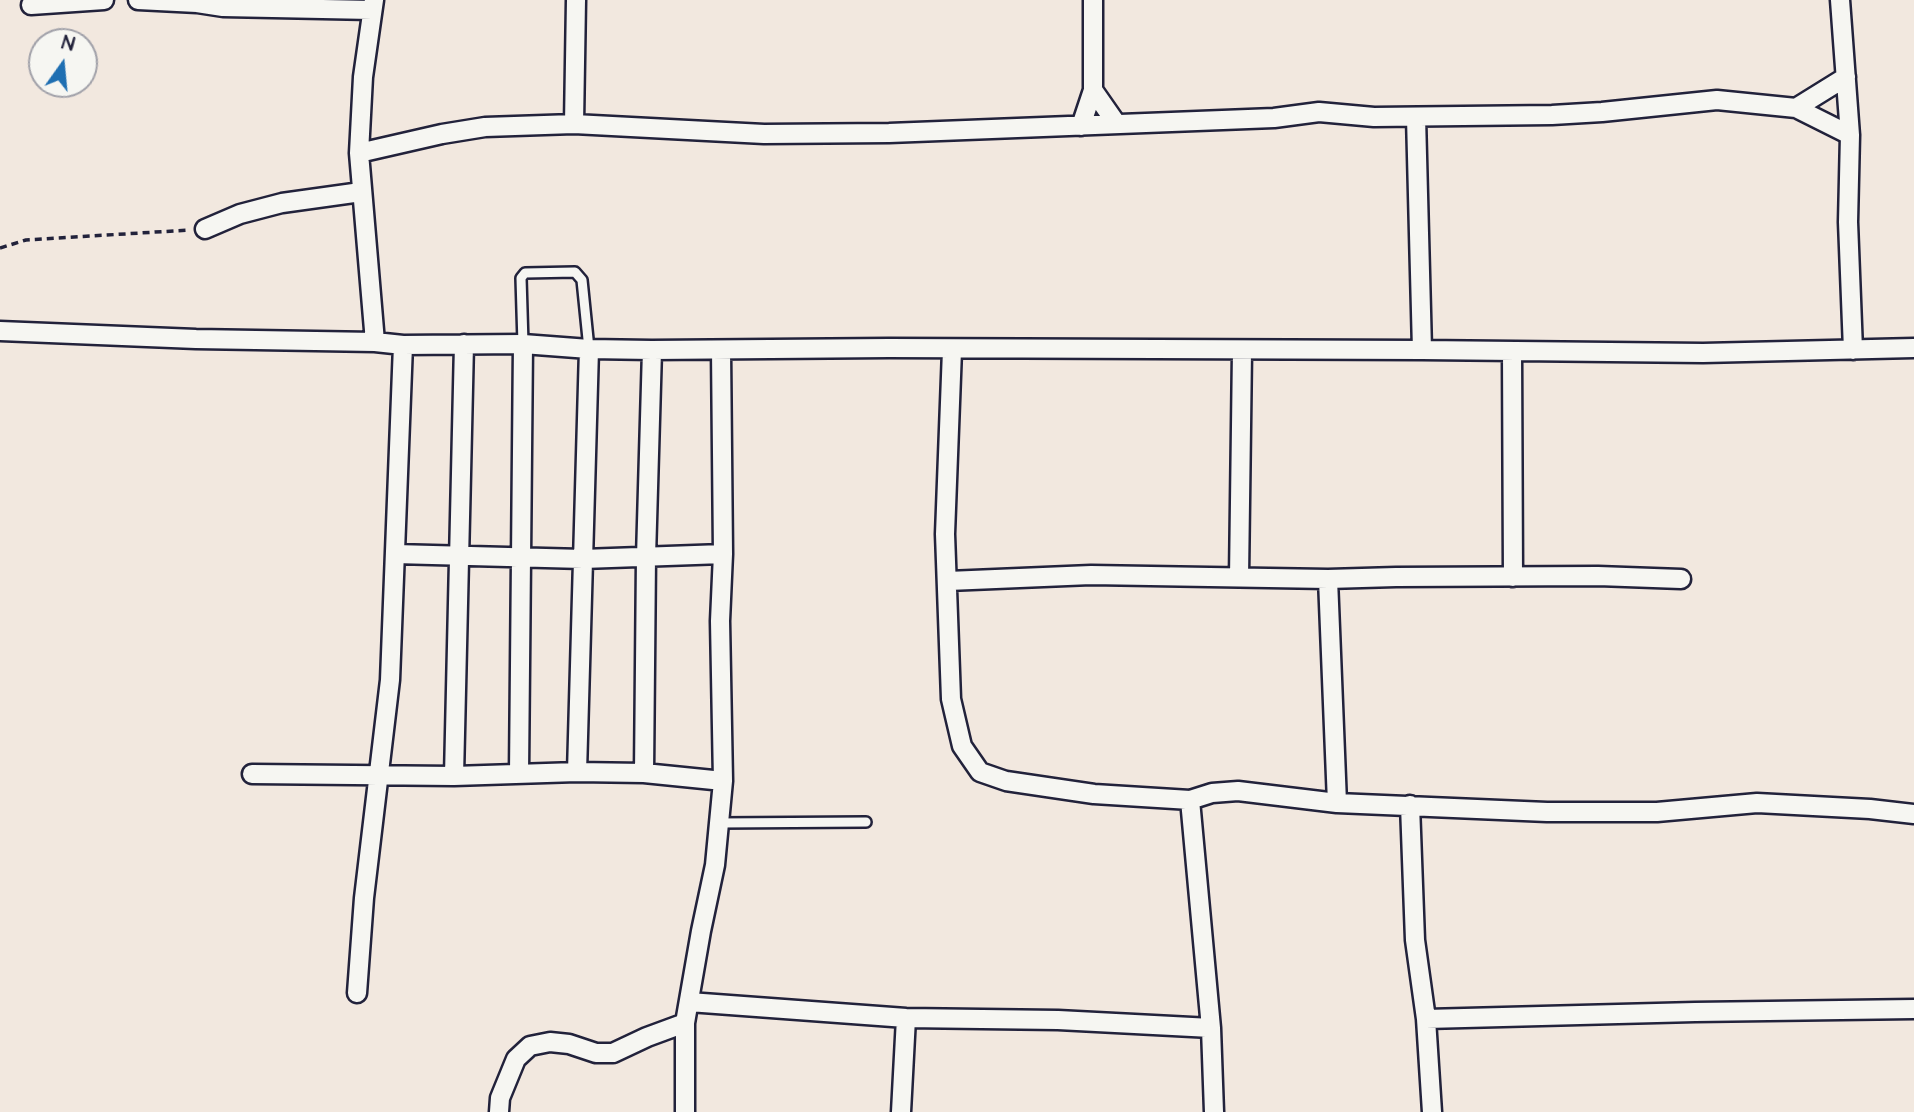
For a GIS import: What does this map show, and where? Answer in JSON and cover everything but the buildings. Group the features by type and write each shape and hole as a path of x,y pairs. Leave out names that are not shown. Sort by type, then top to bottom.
{"street":[{"path":"31,5 104,0"},
{"path":"138,0 197,1 223,7 373,5 363,78 359,153 375,342"},
{"path":"574,124 576,0"},
{"path":"1081,126 1093,90 1093,0"},
{"path":"1840,0 1850,135 1848,222 1853,350"},
{"path":"1796,108 1846,78"},
{"path":"1093,90 1115,123"},
{"path":"359,153 485,127 574,124 764,134 976,131 1274,118 1319,112 1374,117 1602,112 1717,100 1796,108 1850,135"},
{"path":"1416,117 1422,350"},
{"path":"205,229 240,214 282,203 361,192"},
{"path":"0,331 196,339 375,342 403,345 523,344 652,350 1422,350 1703,354 1914,348"},
{"path":"454,776 464,344"},
{"path":"519,773 523,344"},
{"path":"357,993 390,680 403,345"},
{"path":"577,772 589,349"},
{"path":"644,773 652,350"},
{"path":"685,1112 685,1023 715,865 723,781 720,633 723,554 721,350"},
{"path":"952,350 945,534 951,699 962,746 980,772 1006,781 1094,794 1189,800 1212,793 1238,790 1336,803 1547,812 1657,812 1757,803 1914,814"},
{"path":"1239,578 1242,351"},
{"path":"1512,352 1513,577"},
{"path":"395,554 583,559 723,554"},
{"path":"947,581 1091,575 1328,579 1598,576 1681,579"},
{"path":"1328,579 1336,803"},
{"path":"252,774 454,776 577,772 644,773 723,781"},
{"path":"1189,800 1211,1028 1214,1112"},
{"path":"1410,805 1415,940 1426,1019 1432,1112"},
{"path":"689,1002 906,1018 1058,1020 1211,1028"},
{"path":"1426,1019 1914,1009"},
{"path":"901,1112 906,1018"},
{"path":"499,1112 500,1098 516,1059 530,1046 550,1042 569,1044 596,1053 614,1053 685,1023"}],"lane":[{"path":"523,344 522,278 525,273 575,272 582,280 589,349"},
{"path":"719,823 866,822"}],"path":[{"path":"0,248 26,240 205,229"}]}
